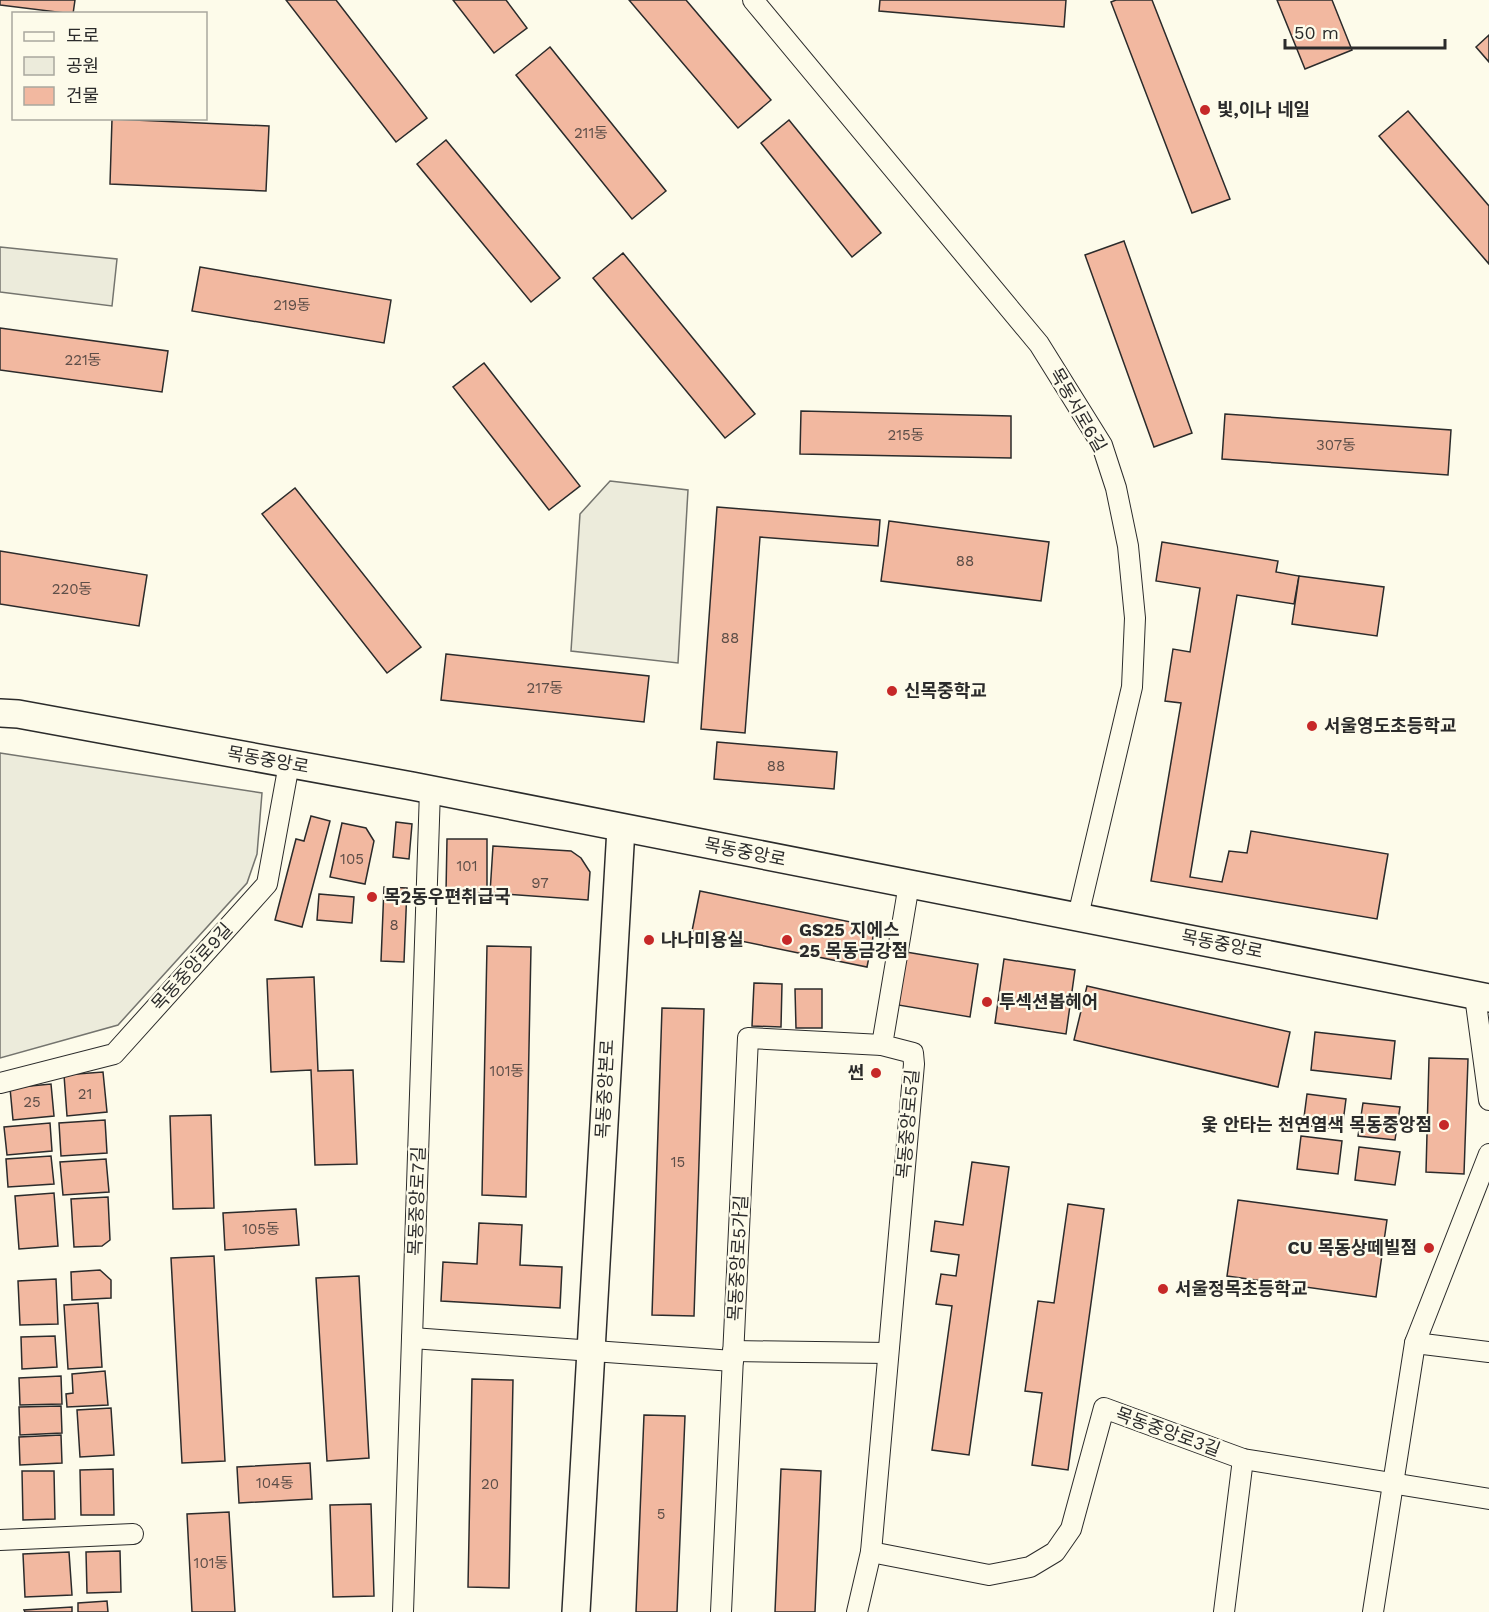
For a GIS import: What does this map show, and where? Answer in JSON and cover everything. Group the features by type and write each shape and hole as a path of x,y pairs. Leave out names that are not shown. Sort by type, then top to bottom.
{"main road":[{"name":"목동중앙로","path":"0,713 18,714 430,790 1482,997"},
{"name":"목동중앙본로","path":"576,1612 621,828"}],"street":[{"name":"목동서로6길","path":"753,0 1039,344 1102,445 1116,488 1128,546 1135,618 1132,687 1078,916"},
{"name":"목동중앙로9길","path":"0,1083 114,1054 267,884 289,764"},
{"name":"목동중앙로7길","path":"403,1612 430,790"},
{"path":"882,1045 909,885"},
{"path":"1482,997 1489,1100"},
{"name":"목동중앙로5가길","path":"721,1612 748,1038 882,1045"},
{"name":"목동중앙로5길","path":"857,1612 871,1552 914,1064 913,1053 882,1045"},
{"path":"1373,1612 1395,1485 1415,1343 1484,1183 1489,1154"},
{"path":"412,1338 591,1350 733,1356 888,1353"},
{"path":"1415,1343 1489,1352"},
{"name":"목동중앙로3길","path":"871,1552 989,1575 1030,1567 1055,1552 1071,1529 1104,1408 1243,1459 1489,1499"},
{"path":"1224,1612 1243,1459"},
{"path":"0,1540 133,1534"}],"green space":[{"path":"0,247 117,259 112,306 0,292"},
{"path":"610,481 688,490 678,663 571,651 580,514"},
{"path":"0,753 262,793 257,854 247,883 118,1025 0,1058"}],"building":[{"path":"0,0 75,0 73,12 0,5"},
{"path":"286,0 336,0 427,118 396,142"},
{"path":"453,0 506,0 527,28 494,53"},
{"path":"629,0 686,0 771,100 738,128"},
{"path":"880,0 1066,0 1064,27 879,11"},
{"path":"1152,0 1230,199 1192,213 1111,2"},
{"path":"1277,0 1332,0 1352,50 1305,69"},
{"path":"1489,35 1489,62 1476,47"},
{"path":"550,47 666,191 632,219 516,75"},
{"path":"1408,111 1489,206 1489,264 1379,136"},
{"path":"112,120 269,126 266,191 110,184"},
{"path":"789,120 881,233 852,257 761,143"},
{"path":"446,140 560,278 531,302 417,164"},
{"path":"1124,241 1192,433 1154,447 1085,255"},
{"path":"623,253 755,414 725,438 593,278"},
{"path":"200,267 391,300 384,343 192,311"},
{"path":"0,328 168,351 162,392 0,370"},
{"path":"484,363 580,486 549,510 453,387"},
{"path":"801,411 1011,416 1011,458 800,454"},
{"path":"1225,414 1451,430 1448,475 1222,459"},
{"path":"295,488 421,647 387,673 262,514"},
{"path":"717,507 880,520 878,546 760,537 745,733 701,729"},
{"path":"889,521 1049,542 1041,601 881,581"},
{"path":"1162,542 1278,561 1276,572 1299,576 1294,604 1237,595 1190,877 1222,882 1229,851 1247,853 1251,831 1388,854 1377,919 1151,881 1181,703 1165,701 1173,649 1190,652 1200,588 1156,581"},
{"path":"0,551 147,575 139,626 0,604"},
{"path":"1299,576 1384,587 1377,636 1292,624"},
{"path":"446,654 649,676 644,722 441,700"},
{"path":"717,742 837,752 834,789 714,779"},
{"path":"311,816 330,821 302,927 275,920 296,839 304,841"},
{"path":"396,822 412,824 409,859 393,857"},
{"path":"342,823 366,828 374,841 365,884 330,877"},
{"path":"447,839 487,839 487,893 446,892"},
{"path":"493,846 571,851 581,858 590,872 588,900 490,893"},
{"path":"384,887 407,888 404,962 381,961"},
{"path":"700,891 875,927 867,967 692,931"},
{"path":"319,894 354,897 352,923 317,920"},
{"path":"487,946 531,947 526,1197 482,1195"},
{"path":"906,952 978,964 970,1017 898,1005"},
{"path":"1004,959 1075,970 1066,1034 995,1023"},
{"path":"314,977 318,1071 353,1070 357,1164 315,1165 311,1070 271,1072 267,979"},
{"path":"754,983 782,984 781,1027 752,1026"},
{"path":"1087,986 1290,1032 1278,1087 1074,1040"},
{"path":"795,989 822,989 822,1028 796,1028"},
{"path":"662,1008 704,1009 694,1316 652,1315"},
{"path":"1315,1032 1395,1041 1391,1079 1311,1070"},
{"path":"1429,1058 1468,1059 1464,1174 1426,1172"},
{"path":"103,1072 107,1112 67,1116 64,1075"},
{"path":"51,1084 54,1116 13,1120 10,1088"},
{"path":"1307,1094 1346,1099 1342,1130 1303,1125"},
{"path":"1363,1103 1400,1107 1395,1140 1358,1136"},
{"path":"211,1115 214,1208 173,1209 170,1116"},
{"path":"105,1120 107,1153 61,1156 59,1123"},
{"path":"50,1123 52,1151 7,1155 4,1127"},
{"path":"1301,1136 1342,1141 1338,1174 1297,1169"},
{"path":"1359,1147 1400,1152 1395,1185 1355,1180"},
{"path":"51,1156 54,1184 8,1187 6,1159"},
{"path":"106,1159 109,1192 63,1195 60,1162"},
{"path":"972,1162 1009,1167 969,1455 932,1450 952,1306 936,1304 941,1274 956,1276 959,1255 931,1251 935,1221 963,1225"},
{"path":"54,1193 58,1246 19,1249 15,1196"},
{"path":"108,1197 110,1240 102,1246 74,1247 71,1199"},
{"path":"1238,1200 1387,1220 1376,1297 1227,1276"},
{"path":"1068,1204 1104,1209 1068,1470 1032,1465 1042,1393 1025,1391 1038,1301 1054,1303"},
{"path":"296,1209 299,1245 225,1250 223,1213"},
{"path":"479,1223 522,1225 520,1265 562,1267 560,1308 441,1301 443,1262 477,1264"},
{"path":"214,1256 225,1461 182,1463 171,1258"},
{"path":"100,1270 111,1280 111,1298 72,1300 71,1272"},
{"path":"359,1276 369,1458 327,1461 316,1278"},
{"path":"56,1279 58,1324 20,1325 18,1281"},
{"path":"98,1303 102,1367 68,1369 64,1305"},
{"path":"55,1336 57,1367 22,1369 21,1337"},
{"path":"105,1371 108,1405 67,1407 66,1394 73,1393 72,1374"},
{"path":"61,1376 62,1404 20,1405 19,1378"},
{"path":"472,1379 513,1380 509,1588 468,1587"},
{"path":"61,1406 62,1433 20,1435 19,1407"},
{"path":"111,1408 114,1455 80,1457 77,1410"},
{"path":"644,1415 685,1416 677,1612 636,1612"},
{"path":"61,1435 62,1463 20,1465 19,1437"},
{"path":"310,1463 312,1499 239,1503 237,1467"},
{"path":"113,1469 114,1515 81,1515 80,1470"},
{"path":"781,1469 821,1471 815,1612 775,1612"},
{"path":"22,1471 54,1471 55,1519 23,1520"},
{"path":"371,1504 374,1596 333,1597 330,1505"},
{"path":"229,1512 235,1612 192,1612 187,1514"},
{"path":"120,1551 121,1592 87,1593 86,1552"},
{"path":"69,1552 72,1595 25,1597 23,1554"},
{"path":"107,1601 108,1612 78,1612 78,1603"},
{"path":"72,1607 72,1612 25,1612 24,1610"}],"place":[{"name":"빛,이나 네일","path":"1205,110"},
{"name":"신목중학교","path":"892,691"},
{"name":"서울영도초등학교","path":"1312,726"},
{"name":"목2동우편취급국","path":"372,897"},
{"name":"나나미용실","path":"649,940"},
{"name":"GS25 지에스 25 목동금강점","path":"787,940"},
{"name":"투섹션봅헤어","path":"987,1002"},
{"name":"썬","path":"876,1073"},
{"name":"옻 안타는 천연염색 목동중앙점","path":"1444,1125"},
{"name":"CU 목동상떼빌점","path":"1429,1248"},
{"name":"서울정목초등학교","path":"1163,1289"}]}
